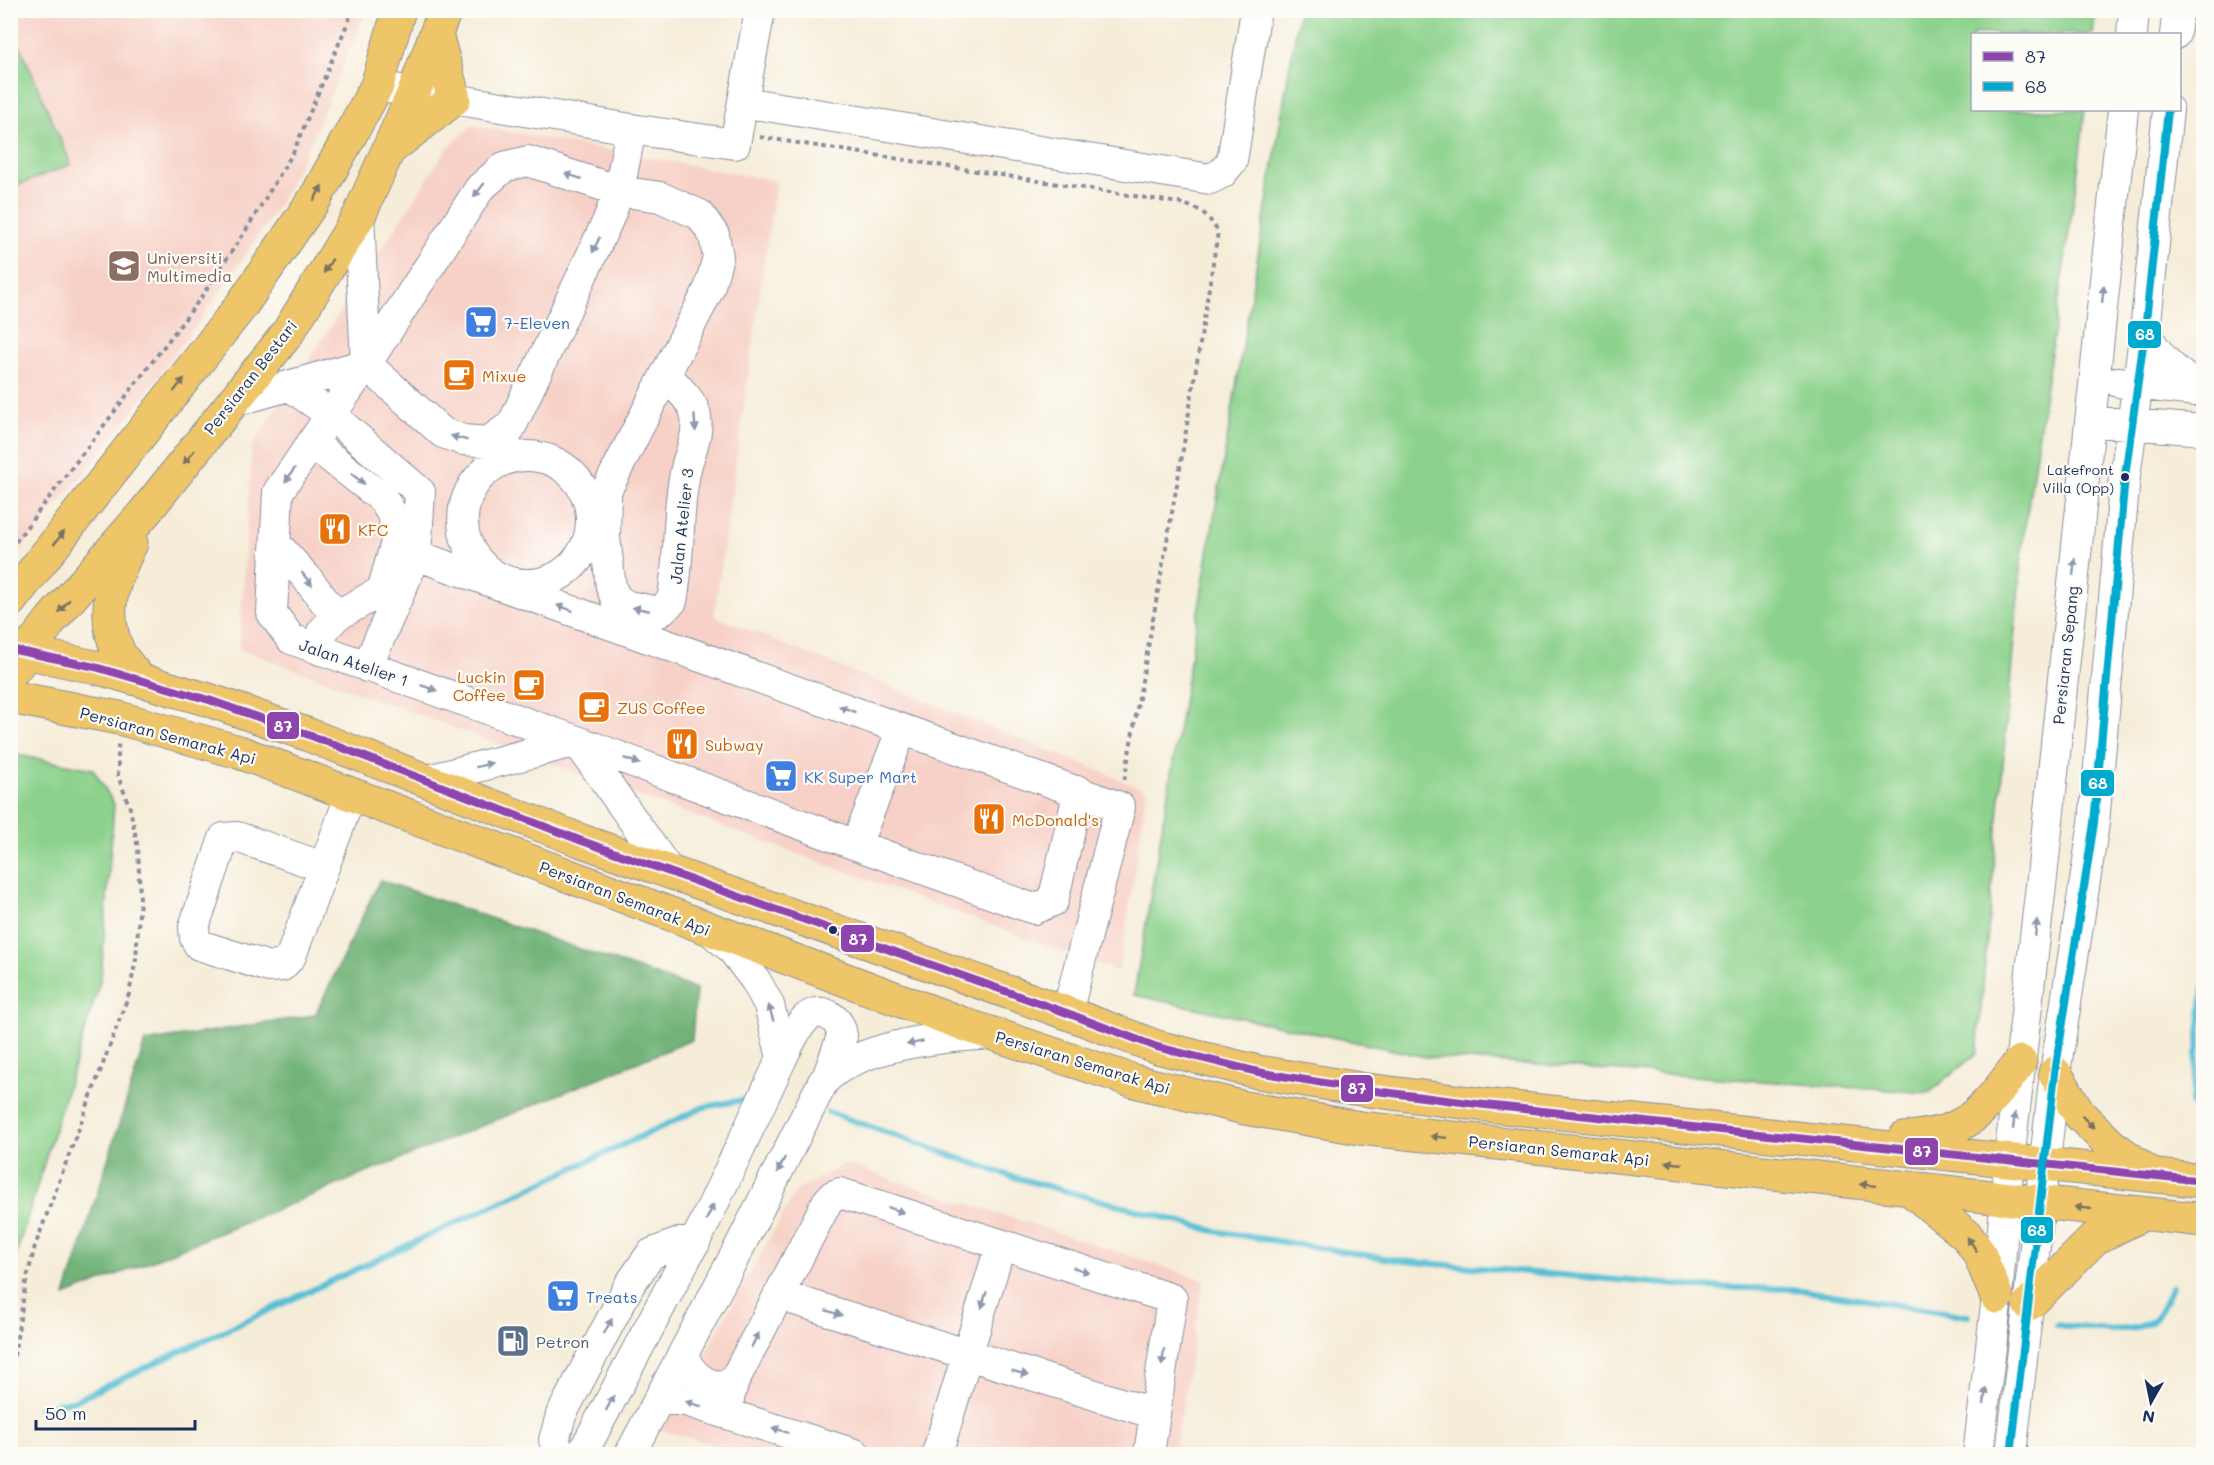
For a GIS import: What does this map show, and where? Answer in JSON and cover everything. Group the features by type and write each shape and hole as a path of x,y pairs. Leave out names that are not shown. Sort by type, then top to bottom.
{"main road":[{"path":"10,601 241,306 316,197 377,86 399,10"},
{"path":"334,162 357,109 376,53 399,10"},
{"path":"387,151 454,99 441,22"},
{"name":"Persiaran Bestari","path":"16,658 146,511 287,334 359,216 414,93 441,22"},
{"path":"139,679 120,654 108,617 115,577 146,511"},
{"path":"16,658 95,667 276,723 671,874 1067,1012 1157,1047 1258,1072 1360,1089 1485,1105 2204,1181"},
{"name":"Persiaran Semarak Api","path":"10,697 118,718 239,752 710,930 994,1034 1134,1081 1245,1108 1349,1126 2204,1221"},
{"path":"1876,1146 1953,1129 1980,1110 2020,1062"},
{"path":"2055,1073 2080,1115 2111,1145 2153,1176"},
{"path":"1911,1190 1966,1235 1978,1253 1997,1297"},
{"path":"2029,1304 2095,1238 2143,1214"}],"street":[{"path":"377,86 631,129 735,144 760,10"},
{"path":"743,102 1210,179 1222,173 1232,161 1256,10"},
{"path":"2132,33 2134,10"},
{"path":"2175,33 2178,10"},
{"name":"Persiaran Sepang","path":"1978,1455 1997,1297 2009,1160 2123,111"},
{"path":"2011,1455 2055,1073 2094,823 2125,476 2145,332 2168,111"},
{"path":"488,468 506,458 527,455 549,459 568,470 583,486 591,507 592,530 585,550 571,568 552,580 532,584 511,582 492,574 476,561 466,543 462,522 464,501 473,483 488,468 512,425 619,191 631,129"},
{"name":"Jalan Atelier 3","path":"528,161 619,191 660,197 700,215 714,235 718,257 709,289 606,491 605,537 611,587 616,599 628,606 659,612 672,601 687,467 696,433 694,410 666,374"},
{"name":"Jalan Atelier 1","path":"528,161 504,167 480,188 366,364 278,492 272,613 291,639 577,741 1034,909 1053,902 1079,791"},
{"path":"359,216 366,364 443,433 463,440 488,442 512,425"},
{"path":"2145,332 2155,350 2164,360 2187,381 2204,391"},
{"path":"232,402 366,364"},
{"path":"2094,380 2204,391"},
{"path":"290,386 331,415 420,492 416,555 367,667"},
{"path":"2090,421 2204,430"},
{"path":"2125,476 2145,453 2158,444 2179,435 2204,430"},
{"path":"312,443 382,498 394,518 396,542 382,591 336,616 322,632 320,650"},
{"path":"276,544 306,577 336,616"},
{"path":"416,555 1120,807 1067,1012"},
{"path":"856,845 902,729"},
{"path":"428,780 577,741 671,874"},
{"path":"323,867 237,837 224,838 194,927 195,938 199,945 269,967 282,966 291,956 351,794"},
{"path":"710,930 731,948 756,981 769,1005 782,1058"},
{"path":"582,1455 695,1243 782,1058 806,1016 817,1012 826,1014 835,1019 842,1036 827,1078 630,1455"},
{"path":"827,1078 872,1052 945,1037 994,1034"},
{"path":"728,1414 729,1398 734,1381 827,1202 832,1196 840,1193 1172,1299 1149,1455"},
{"path":"560,1455 554,1440 561,1415 630,1284 651,1254 679,1243 695,1243"},
{"path":"937,1455 1001,1244"},
{"path":"779,1295 1155,1414"},
{"path":"683,1354 687,1366 696,1377 721,1386 729,1385 734,1381"},
{"path":"659,1400 682,1400 855,1455"}],"path":[{"path":"10,549 200,299 246,230 293,153 353,10"},
{"path":"735,144 761,136 1179,203 1200,209 1218,232 1179,474 1120,807"},
{"path":"11,1374 26,1282 35,1246 129,994 136,959 140,899 138,848 130,808 118,776 118,718"}],"shaded area":[{"name":"Universiti Multimedia","path":"11,11 366,11 313,137 277,209 198,323 120,429 11,561"},
{"path":"472,125 776,181 714,616 1147,790 1119,972 239,649 252,446 447,149"},
{"path":"845,1164 1204,1280 1174,1454 745,1454 661,1430 797,1190"}],"green space":[{"path":"1299,11 2096,11 2093,33 1971,33 1971,111 2085,111 2023,540 1977,1053 1929,1093 1426,1057 1134,995"},
{"path":"10,23 71,164 11,188 10,188"},
{"path":"11,754 93,769 114,804 101,978 11,1271"},
{"path":"380,880 696,989 692,1040 65,1296 145,1042 315,1015"}],"waterway":[{"path":"2192,1104 2204,987"},
{"path":"40,1408 76,1400 704,1107 749,1099"},
{"path":"828,1112 1010,1176 1214,1231 1403,1261 1698,1287 1794,1289 1968,1316"},
{"path":"2057,1325 2115,1330 2146,1324 2162,1308 2172,1286"}],"transit line":[{"name":"68","path":"2011,1454 2055,1073 2094,823 2125,476 2145,331 2168,111"},
{"name":"87","path":"10,649 95,667 209,700 309,735 582,841 1157,1047 1258,1072 1360,1089 1485,1105 2204,1181"}],"place":[{"name":"Universiti Multimedia","path":"124,266"},
{"name":"7-Eleven","path":"481,322"},
{"name":"Mixue","path":"459,375"},
{"name":"Lakefront Villa (Opp)","path":"2125,477"},
{"name":"KFC","path":"335,529"},
{"name":"Luckin Coffee","path":"529,685"},
{"name":"ZUS Coffee","path":"594,707"},
{"name":"Subway","path":"682,744"},
{"name":"KK Super Mart","path":"781,776"},
{"name":"McDonald's","path":"989,819"},
{"name":"Treats","path":"563,1296"},
{"name":"Petron","path":"513,1341"}]}
